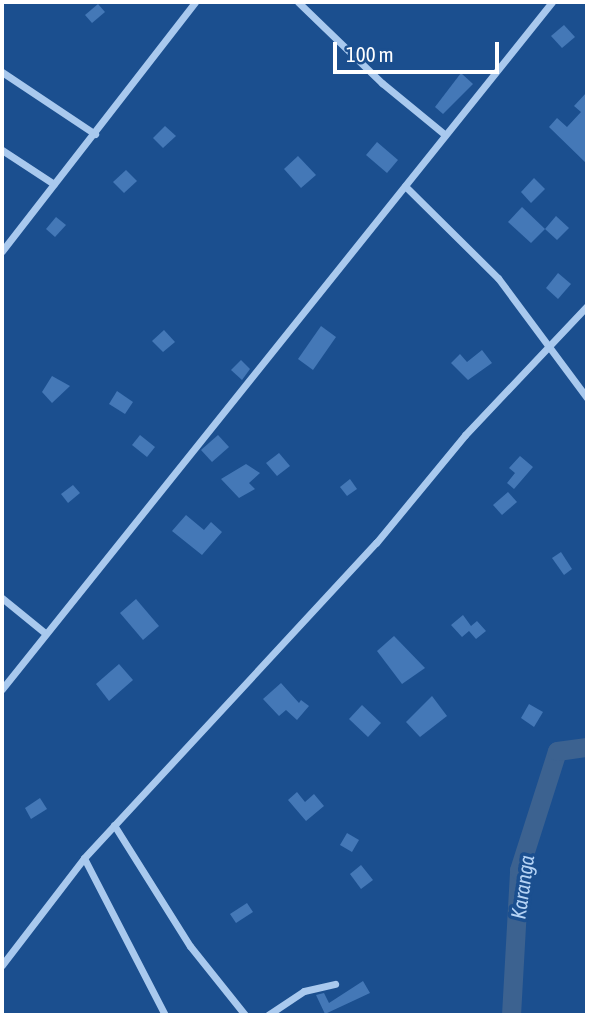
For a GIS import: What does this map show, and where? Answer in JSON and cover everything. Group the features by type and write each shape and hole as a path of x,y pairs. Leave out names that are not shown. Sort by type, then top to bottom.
{"street":[{"path":"2,251 195,2"},
{"path":"298,2 382,83 444,134"},
{"path":"2,689 45,633 103,568 280,338 552,2"},
{"path":"2,72 95,134"},
{"path":"2,150 54,184"},
{"path":"405,186 498,278 547,349 587,398"},
{"path":"2,965 84,858 376,544 465,435 587,306"},
{"path":"2,598 45,633"},
{"path":"114,825 190,946 245,1015"},
{"path":"84,858 165,1015"},
{"path":"268,1015 304,991 335,984"}],"building":[{"path":"98,4 105,12 92,23 85,15"},
{"path":"564,25 575,37 562,48 551,36"},
{"path":"461,73 473,84 443,114 435,107"},
{"path":"587,92 587,164 549,127 557,118 567,127 581,112 574,106"},
{"path":"165,126 176,136 163,148 153,138"},
{"path":"377,142 398,160 387,173 366,155"},
{"path":"298,156 316,175 301,188 284,169"},
{"path":"126,170 137,181 124,193 113,182"},
{"path":"534,178 545,189 531,203 521,192"},
{"path":"522,207 545,229 531,243 508,222"},
{"path":"556,216 569,228 557,240 545,229"},
{"path":"56,217 66,225 55,237 46,229"},
{"path":"558,273 571,284 558,299 546,288"},
{"path":"321,326 336,337 313,370 298,359"},
{"path":"164,330 175,342 163,352 152,341"},
{"path":"482,350 492,363 468,380 451,363 460,354 467,362"},
{"path":"241,360 250,369 242,380 231,370"},
{"path":"52,376 70,386 52,403 42,392"},
{"path":"117,391 133,402 125,414 109,404"},
{"path":"140,435 155,447 147,457 132,445"},
{"path":"218,435 229,447 212,462 201,450"},
{"path":"279,453 290,466 277,476 266,463"},
{"path":"520,456 533,467 514,489 507,483 515,473 509,468"},
{"path":"246,464 260,473 249,483 255,489 239,498 221,479"},
{"path":"350,479 357,489 347,496 340,487"},
{"path":"73,485 80,493 68,503 61,494"},
{"path":"508,492 517,502 502,515 493,505"},
{"path":"186,515 204,530 211,522 222,532 202,555 172,531"},
{"path":"561,552 572,569 564,575 552,558"},
{"path":"136,599 159,626 143,640 120,613"},
{"path":"463,615 471,626 477,621 486,631 476,639 469,631 462,637 451,625"},
{"path":"394,636 425,668 402,684 377,651"},
{"path":"119,664 133,680 109,701 96,684"},
{"path":"281,683 299,703 301,700 309,706 297,720 286,710 279,716 263,699"},
{"path":"432,696 447,716 420,737 406,722"},
{"path":"529,704 543,712 534,727 521,718"},
{"path":"362,705 381,723 368,737 349,719"},
{"path":"297,792 305,802 314,794 324,806 306,821 288,800"},
{"path":"40,798 47,809 31,819 25,808"},
{"path":"347,833 359,840 352,852 340,845"},
{"path":"361,865 373,880 361,889 350,874"},
{"path":"247,903 253,912 236,923 230,914"},
{"path":"363,981 370,993 325,1014 316,995 324,993 329,1003"}],"waterway":[{"name":"Karanga","path":"511,1015 519,870 557,751 587,747"}]}
